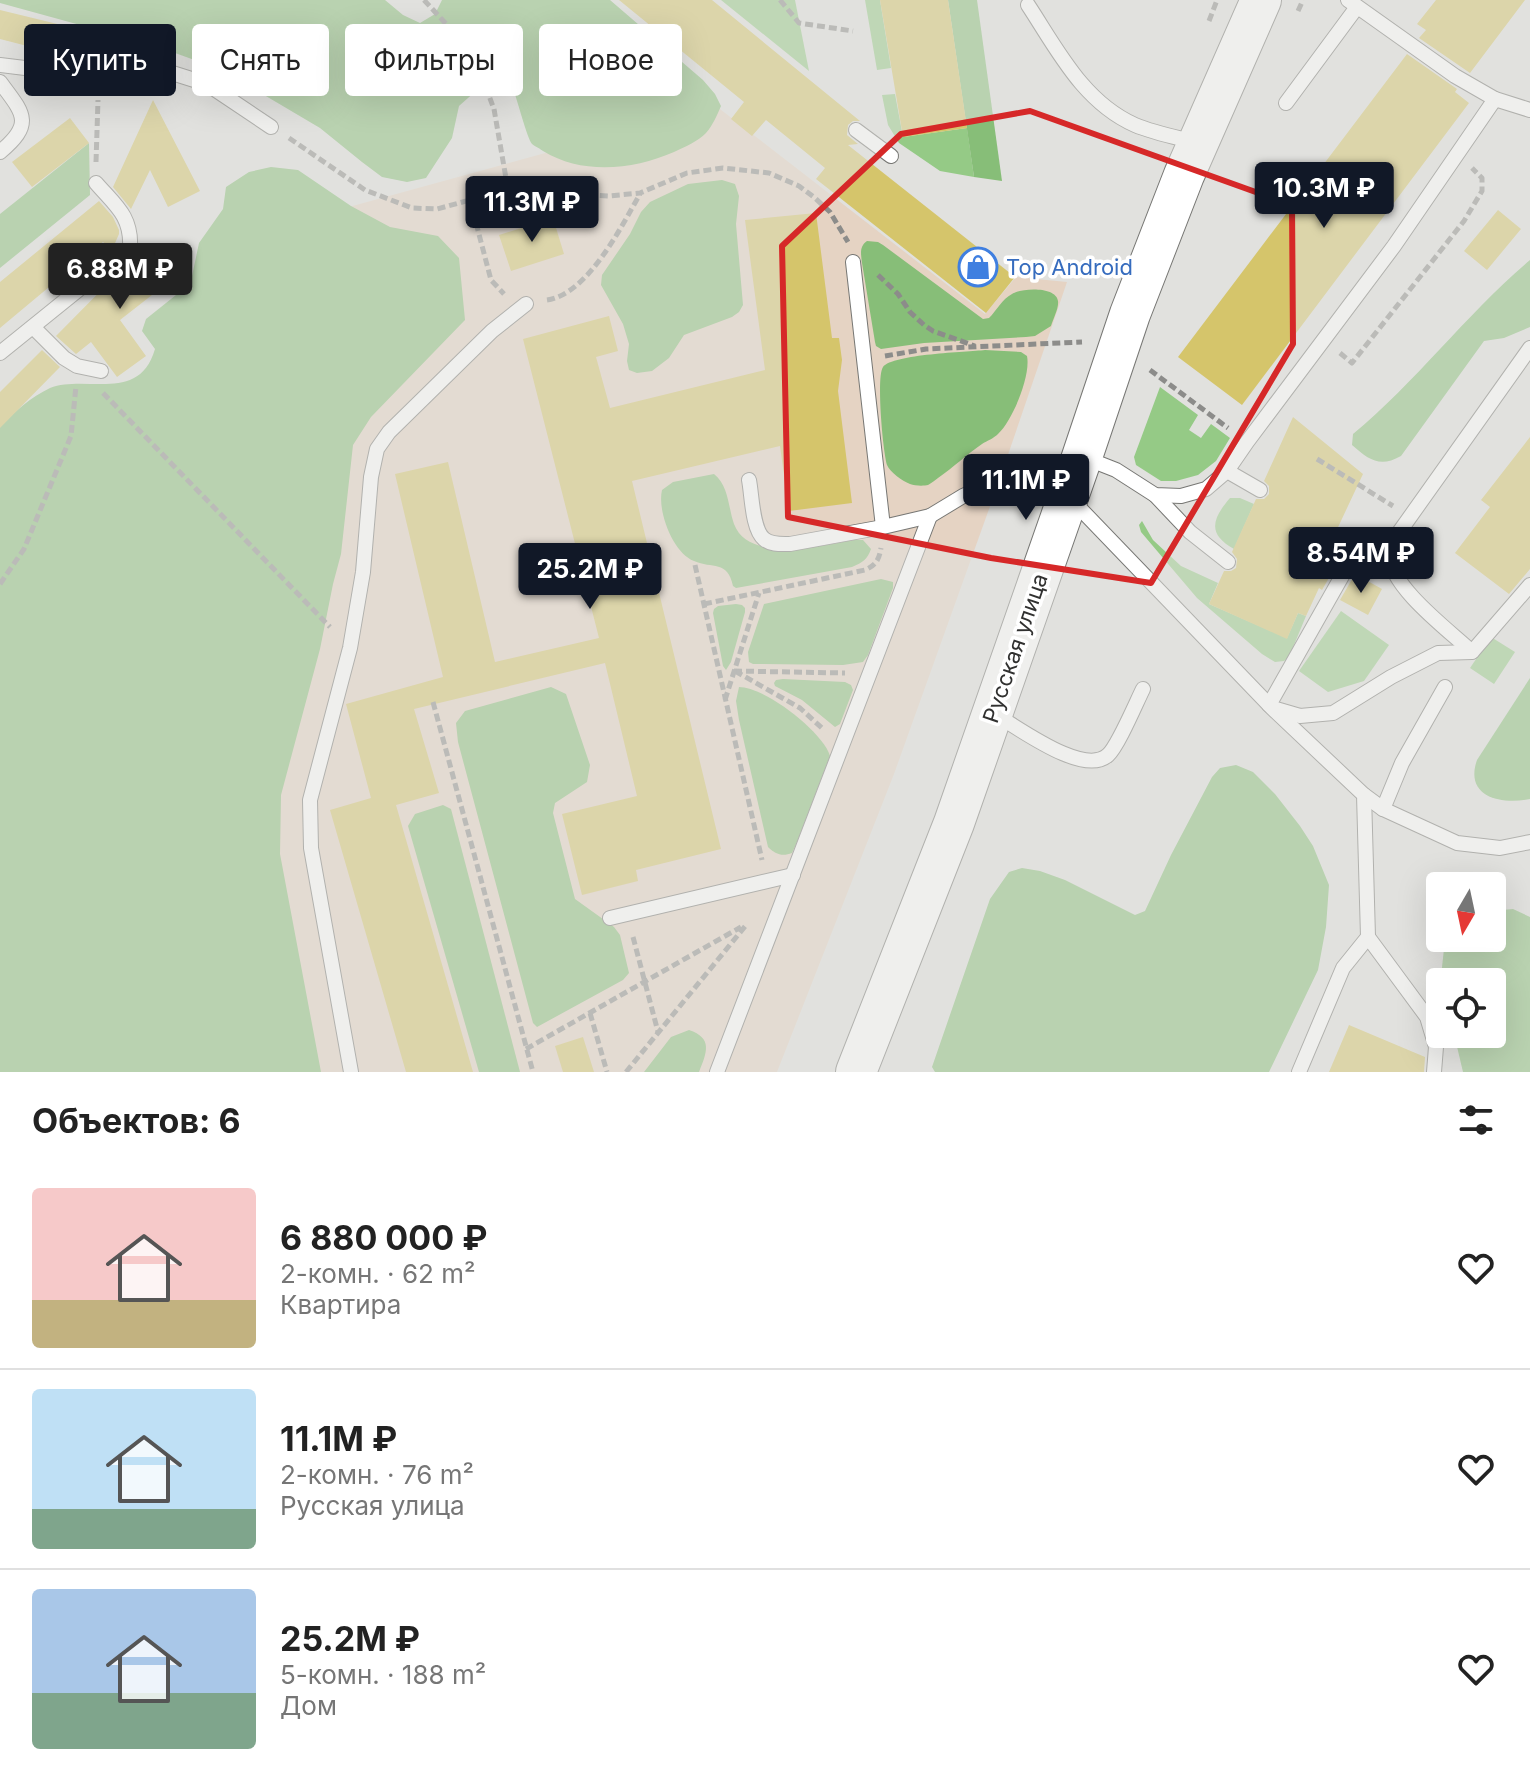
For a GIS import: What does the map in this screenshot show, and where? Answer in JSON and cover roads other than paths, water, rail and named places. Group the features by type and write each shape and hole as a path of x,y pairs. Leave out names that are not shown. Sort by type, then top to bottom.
{"street":[{"name":"Русская улица","path":"856,1072 954,823 1130,314 1179,189 1261,0"}],"lane":[{"path":"1286,103 1352,3 1455,76 1495,99 1530,110"},
{"path":"1028,5 1080,82 1107,109 1136,125 1200,143"},
{"path":"0,65 98,77 137,70 169,72 207,84 271,127"},
{"path":"0,82 21,111 22,126 14,140 0,152"},
{"path":"1155,495 1181,496 1206,489 1227,471 1394,246 1495,99"},
{"path":"856,130 891,156"},
{"path":"0,353 130,248 131,233 126,217 96,183"},
{"path":"853,262 883,527"},
{"path":"351,1072 311,848 310,800 350,648 363,572 371,477 377,449 409,411 492,331 526,304"},
{"path":"33,327 64,358 77,366 101,371"},
{"path":"1472,652 1406,591 1395,573 1390,556 1395,538 1530,348"},
{"path":"1082,457 1116,470 1155,495 1190,532 1228,562"},
{"path":"1227,471 1260,490"},
{"path":"749,480 757,530 765,540 776,544 790,544 930,516 963,496 998,484 1033,485 1069,497 1270,706 1364,795 1383,809 1457,843 1500,848 1530,842"},
{"path":"717,1072 930,516"},
{"path":"1270,706 1359,546 1395,538"},
{"path":"1270,706 1300,716 1333,713 1391,677 1438,653 1472,652 1530,585"},
{"path":"1383,809 1402,763 1445,687"},
{"path":"992,713 1049,747 1084,761 1101,760 1111,753 1143,689"},
{"path":"1364,795 1368,937 1427,1017 1436,1047 1434,1072"},
{"path":"610,918 793,875"},
{"path":"1299,1072 1343,968 1368,937"}],"place":[{"name":"Top Android","path":"978,267"}]}
